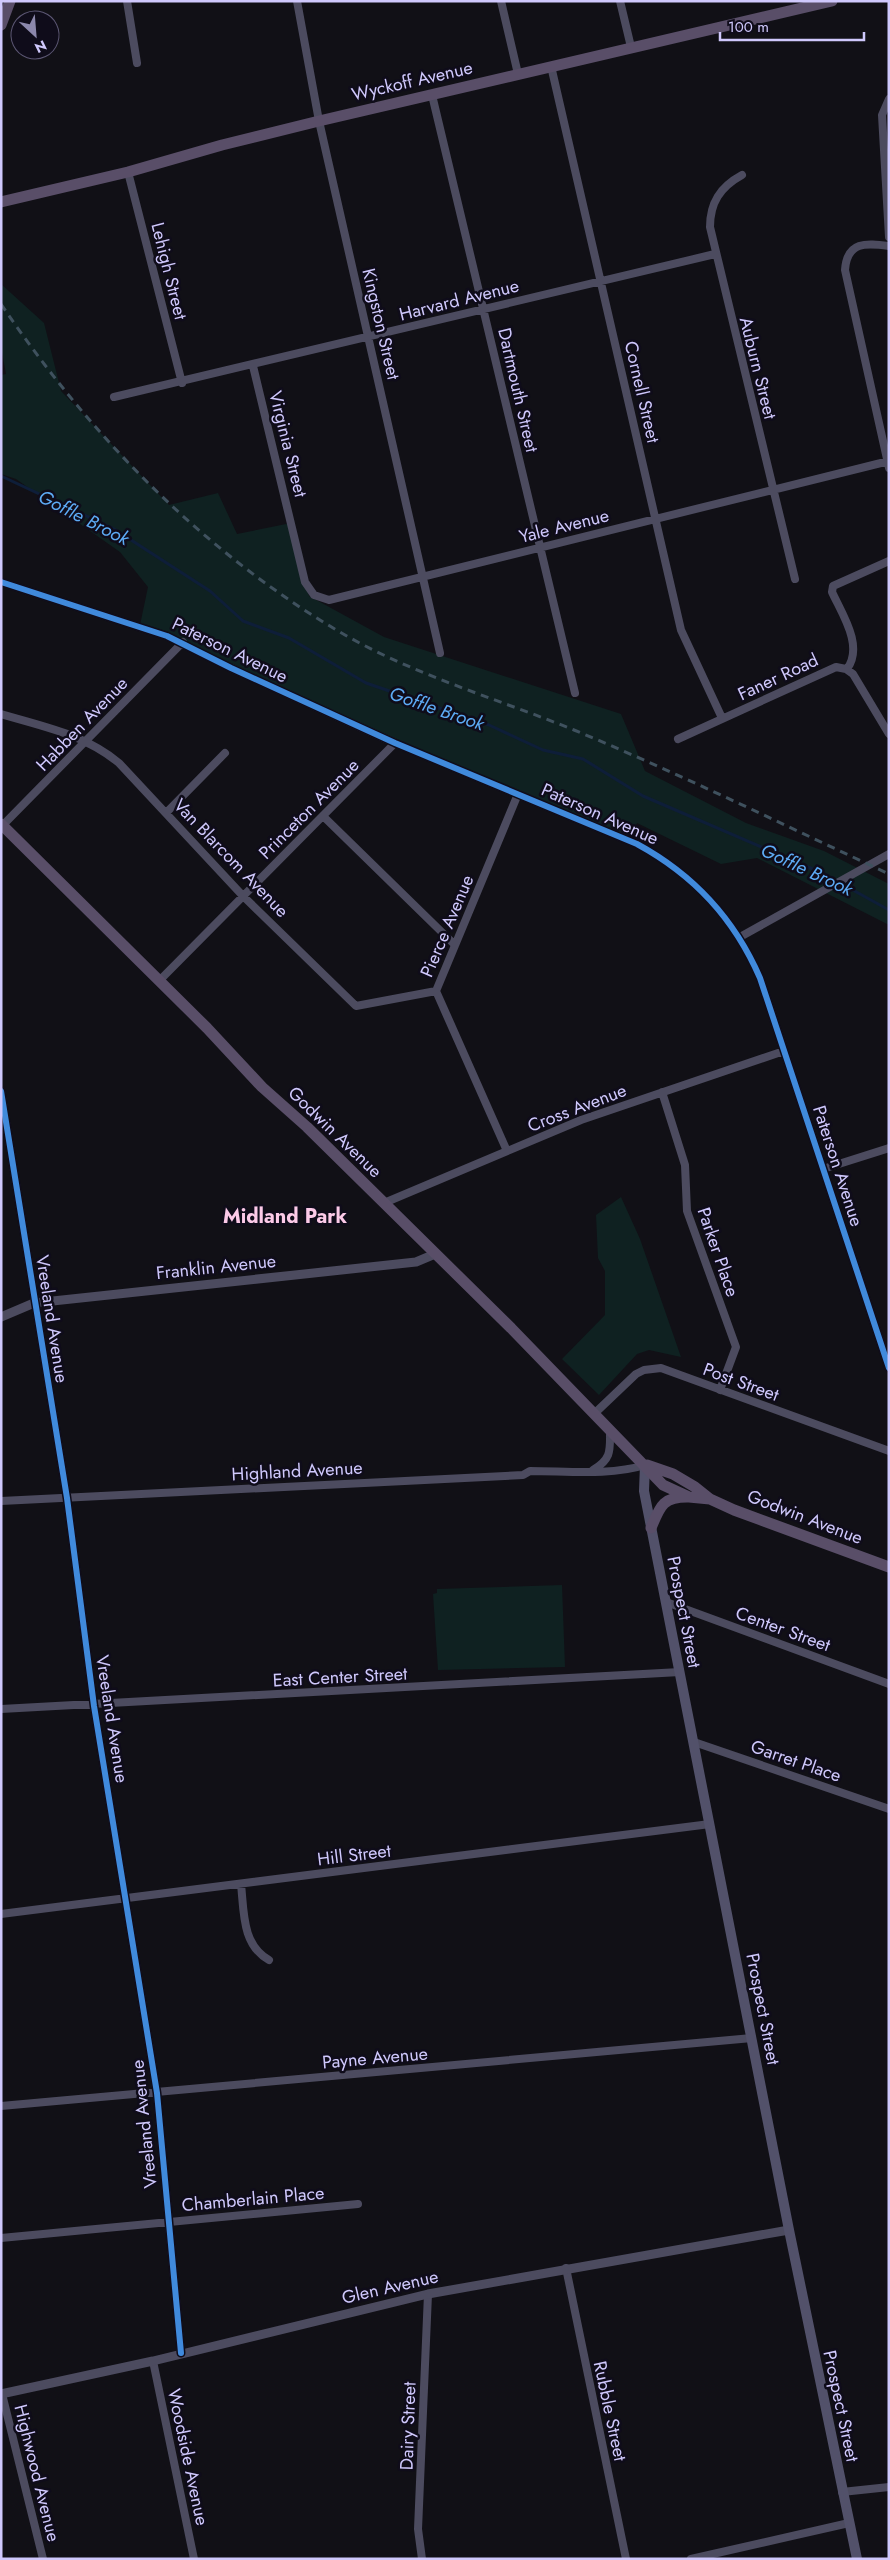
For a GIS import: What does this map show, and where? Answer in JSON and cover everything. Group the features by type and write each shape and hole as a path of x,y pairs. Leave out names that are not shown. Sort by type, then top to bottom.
{"main road":[{"path":"1,25 10,1"},
{"name":"Wyckoff Avenue","path":"1,202 128,172 222,145 319,121 832,1"},
{"name":"Godwin Avenue","path":"2,825 159,981 262,1087 307,1127 595,1413 663,1485 689,1496 710,1499 889,1567"},
{"name":"Godwin Avenue","path":"645,1465 673,1474 695,1487 710,1499"},
{"name":"Prospect Street","path":"645,1465 644,1491 651,1528 789,2230 857,2559"},
{"path":"651,1528 665,1502 673,1497 689,1496"}],"street":[{"path":"127,1 137,63"},
{"name":"Kingston Street","path":"297,1 319,121 440,653"},
{"path":"500,1 518,74"},
{"path":"620,1 630,47"},
{"name":"Cornell Street","path":"551,66 681,630 722,718"},
{"name":"Dartmouth Street","path":"432,95 575,693"},
{"path":"889,100 882,115 889,237"},
{"name":"Lehigh Street","path":"128,172 181,380"},
{"name":"Auburn Street","path":"742,176 722,189 712,206 710,227 795,579"},
{"path":"888,463 845,270 848,255 860,245 866,243 889,246"},
{"name":"Harvard Avenue","path":"114,397 181,380 253,366 715,254"},
{"name":"Virginia Street","path":"253,366 293,530"},
{"name":"Yale Avenue","path":"293,530 305,582 314,595 321,598 335,599 888,463"},
{"path":"847,669 853,661 854,642 832,592 833,586 889,561"},
{"name":"Paterson Avenue","path":"1,582 137,624 183,642 239,672 395,743 637,844 680,870 711,899 740,937 760,978 889,1368"},
{"name":"Habben Avenue","path":"2,825 183,642"},
{"name":"Faner Road","path":"678,739 832,668 847,669 853,674 889,734"},
{"name":"Van Blarcom Avenue","path":"1,714 69,733 86,740 118,763 244,896 356,1006 436,990"},
{"name":"Princeton Avenue","path":"159,981 395,743"},
{"path":"166,813 225,753"},
{"name":"Pierce Avenue","path":"507,1151 436,990 518,794"},
{"path":"323,816 455,945"},
{"path":"740,937 889,854"},
{"name":"Cross Avenue","path":"384,1203 581,1120 784,1052"},
{"name":"Vreeland Avenue","path":"1,1091 67,1498 94,1706 157,2093 165,2164 168,2222 179,2314 181,2354"},
{"name":"Parker Place","path":"662,1092 686,1166 687,1211 736,1347 720,1390"},
{"path":"823,1169 889,1148"},
{"name":"Franklin Avenue","path":"1,1317 34,1303 416,1262 434,1254"},
{"name":"Post Street","path":"595,1413 636,1374 653,1368 669,1371 889,1451"},
{"path":"593,1470 604,1464 608,1455 610,1428"},
{"name":"Highland Avenue","path":"1,1501 523,1475 530,1471 625,1471 645,1465"},
{"name":"Center Street","path":"666,1602 889,1684"},
{"name":"East Center Street","path":"1,1709 94,1706 680,1672"},
{"name":"Garret Place","path":"694,1742 889,1809"},
{"name":"Hill Street","path":"1,1914 126,1900 710,1824"},
{"path":"240,1884 247,1932 252,1946 258,1954 269,1960"},
{"name":"Payne Avenue","path":"1,2106 752,2038"},
{"name":"Chamberlain Place","path":"1,2238 358,2204"},
{"name":"Glen Avenue","path":"1,2394 153,2361 428,2294 566,2268 789,2230"},
{"name":"Rubble Street","path":"566,2268 626,2559"},
{"name":"Dairy Street","path":"422,2559 418,2529 428,2294"},
{"name":"Woodside Avenue","path":"153,2361 194,2559"},
{"name":"Highwood Avenue","path":"1,2394 42,2559"},
{"path":"842,2492 889,2487"},
{"path":"691,2559 849,2523"}],"shaded area":[{"path":"1,284 44,323 61,391 169,505 218,493 237,534 291,523 309,596 384,637 621,714 645,771 746,823 824,851 889,884 889,925 757,858 721,864 637,823 628,842 140,625 148,587 120,552 16,479 1,474 1,375 6,374 1,347"},
{"path":"621,1197 640,1239 681,1357 649,1350 637,1354 599,1395 562,1359 605,1315 605,1271 598,1258 596,1215"},
{"path":"562,1585 565,1667 438,1670 433,1594 437,1593 437,1589"}],"waterway":[{"name":"Goffle Brook","path":"1,476 114,529 210,591 243,621 289,638 366,683 489,725 543,750 583,759 643,796 822,873 889,910"}],"railway":[{"path":"1,304 73,400 112,446 154,489 198,530 245,568 294,603 345,635 400,663 614,747 889,874"}],"cycle path":[{"path":"1,582 167,636 231,668 395,743 637,844 658,856 694,884 725,917 750,956 760,978 889,1368"},
{"path":"1,1091 67,1498 94,1706 157,2093 181,2353"}],"district":[{"name":"Midland Park","path":"285,1216"}]}
